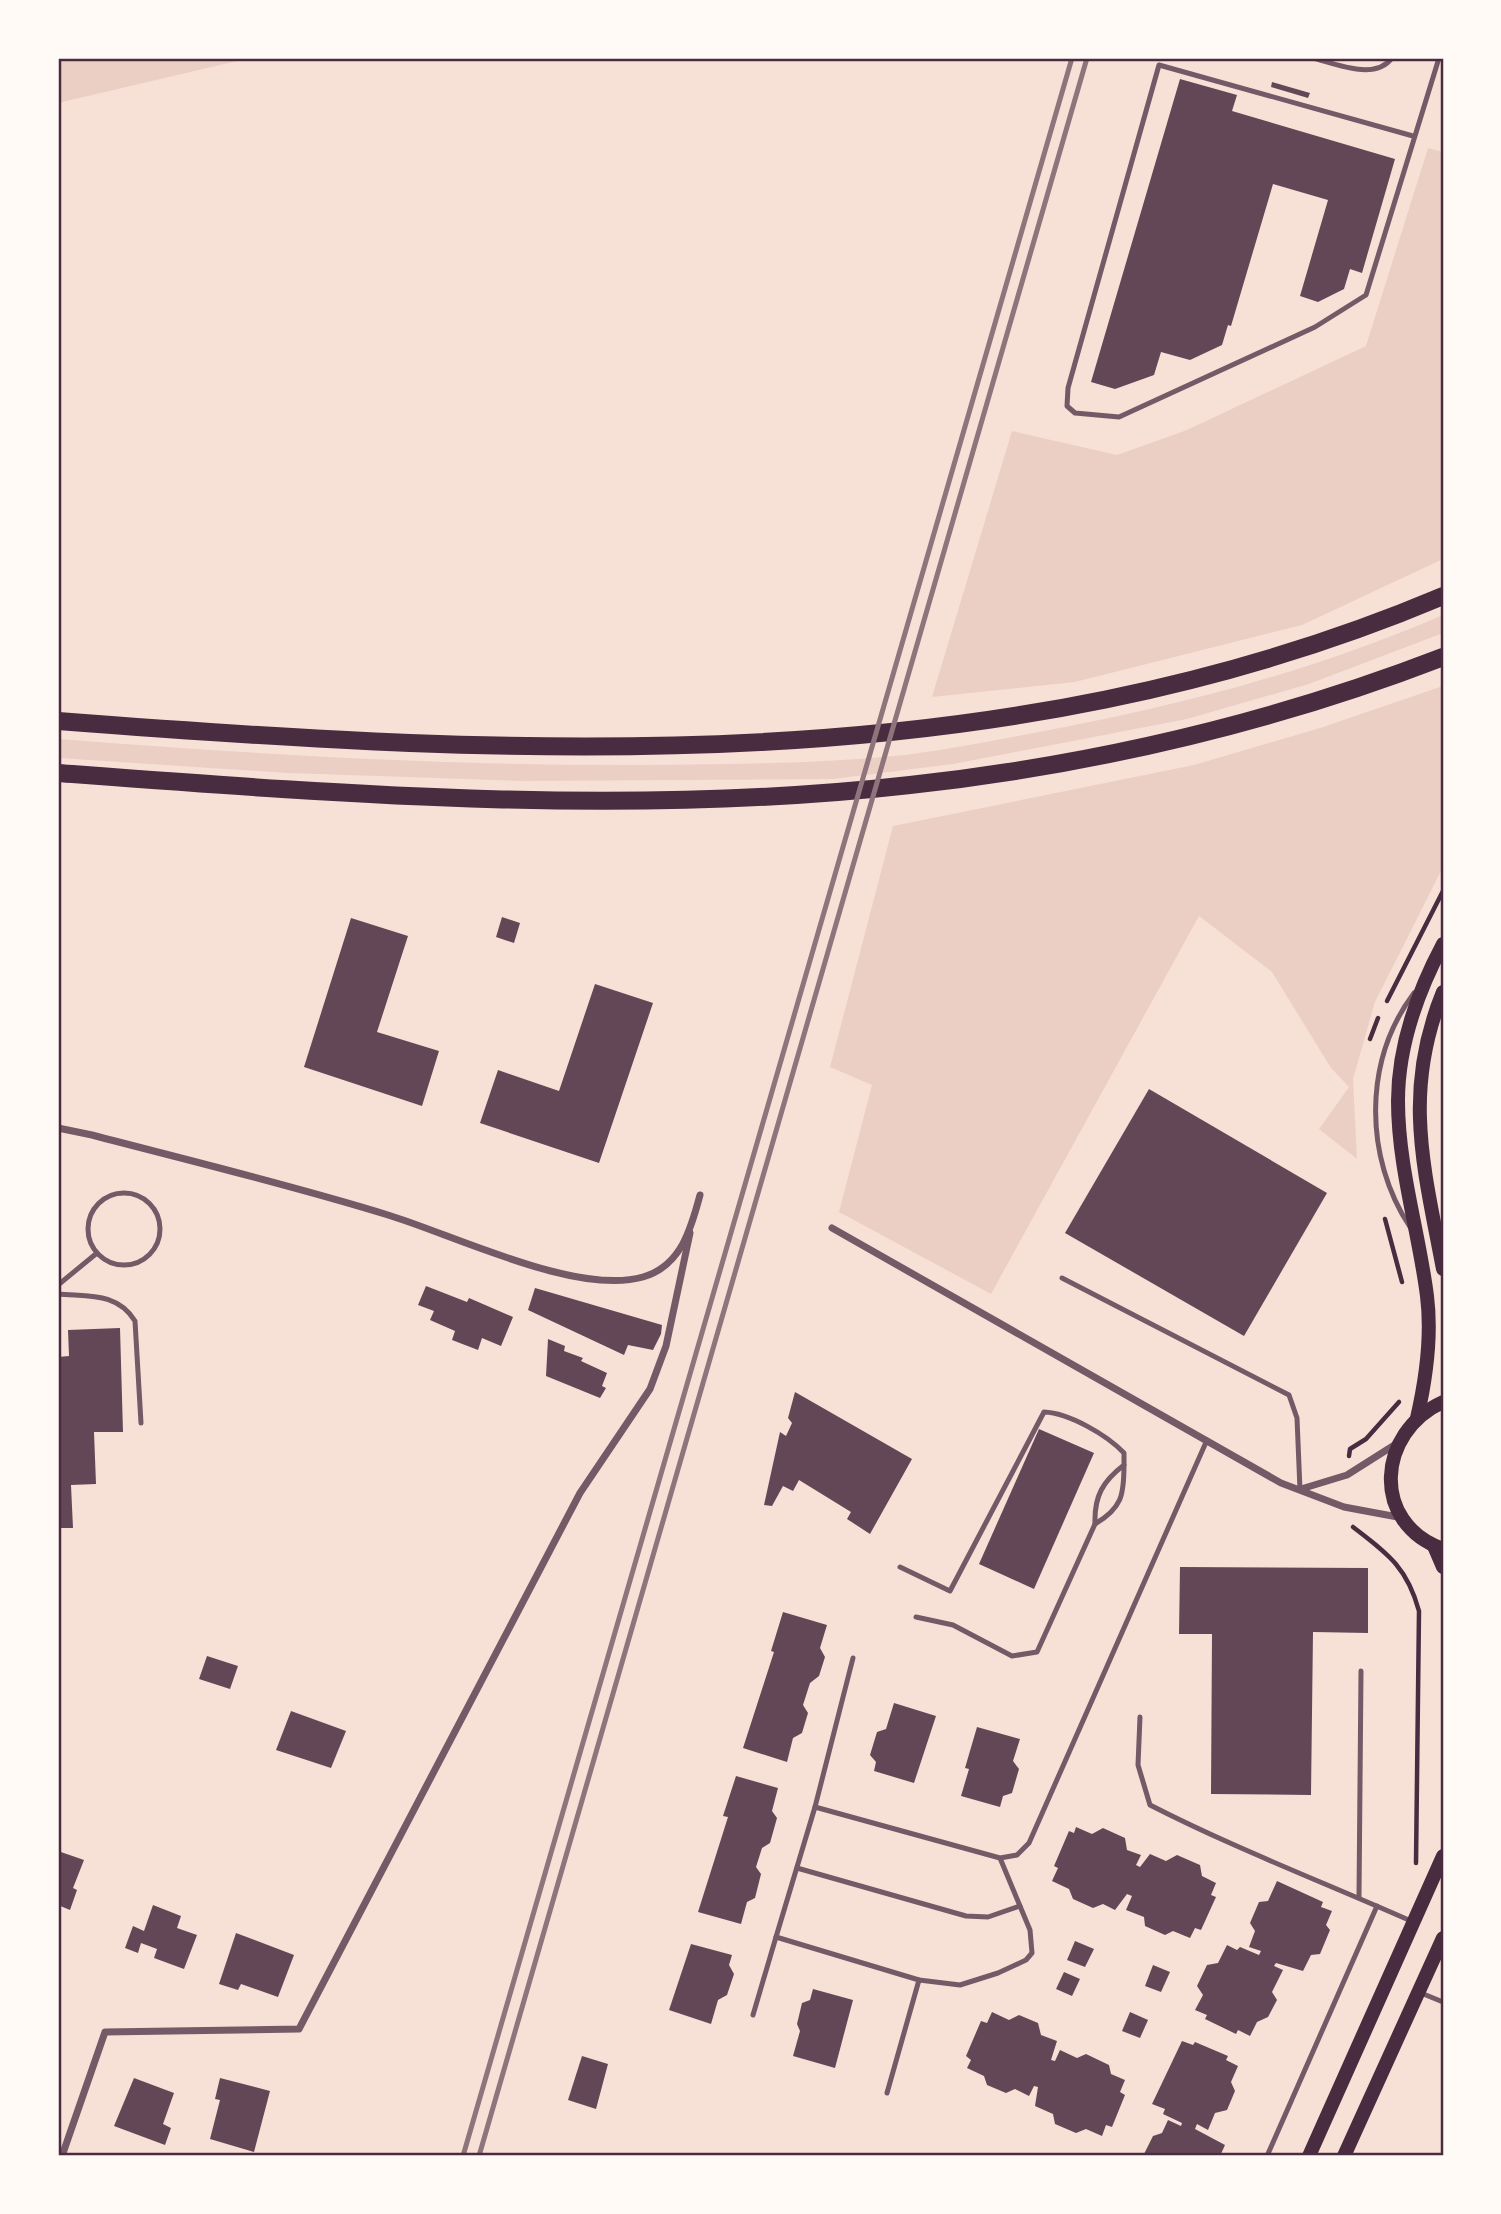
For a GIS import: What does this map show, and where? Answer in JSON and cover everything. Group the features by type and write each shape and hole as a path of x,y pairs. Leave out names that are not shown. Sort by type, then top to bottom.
{"main road":[{"path":"58,721 193,731 530,748 632,748 923,729 1036,713 1149,691 1273,658 1393,617 1443,596"},
{"path":"58,773 381,794 524,798 717,798 909,785 1052,765 1170,741 1279,713 1372,685 1443,657"},
{"path":"1417,1418 1427,1360 1428,1299 1401,1147 1398,1099 1406,1035 1424,979 1443,944"},
{"path":"1443,992 1425,1045 1418,1108 1424,1168 1443,1269"},
{"path":"1443,1402 1417,1418 1396,1444 1390,1471 1391,1490 1403,1518 1418,1536 1439,1547 1443,1567"},
{"path":"1309,2156 1443,1856"},
{"path":"1344,2156 1421,1993 1443,1938"}],"street":[{"path":"58,1128 389,1215 525,1262 581,1278 626,1281 645,1277 662,1268 678,1253 690,1233"},
{"path":"62,2156 105,2032 299,2029 580,1493 650,1389 666,1346 700,1195"},
{"path":"832,1228 1281,1483 1344,1507 1403,1518"},
{"path":"1300,1490 1347,1475 1396,1444"}],"lane":[{"path":"1313,58 1357,69 1380,66 1392,58"},
{"path":"1413,136 1159,65 1068,388 1067,406 1075,413 1119,417 1315,327 1366,295 1439,58"},
{"path":"1417,1237 1397,1204 1383,1168 1377,1143 1376,1092 1387,1044 1397,1021 1424,979"},
{"path":"129,1194 151,1206 160,1229 152,1252 131,1265 107,1261 97,1253 88,1230 96,1207 105,1199 129,1194"},
{"path":"58,1285 97,1253"},
{"path":"1062,1278 1289,1395 1297,1418 1300,1490"},
{"path":"58,1294 103,1296 130,1313 135,1321 141,1423"},
{"path":"900,1567 950,1591 1044,1412 1056,1412 1114,1442 1124,1453 1124,1492 1112,1514 1095,1524"},
{"path":"815,1807 1000,1858 1017,1856 1029,1843 1207,1440"},
{"path":"916,1617 953,1625 1012,1656 1037,1652 1095,1524 1094,1503 1106,1479 1124,1465"},
{"path":"752,2015 815,1807 853,1658"},
{"path":"1359,1897 1361,1671"},
{"path":"1140,1717 1138,1765 1150,1805 1222,1842 1359,1897 1415,1923"},
{"path":"776,1937 919,1980 960,1985 1026,1960 1032,1953 1033,1942 1000,1858"},
{"path":"797,1868 966,1916 988,1917 1020,1906"},
{"path":"1267,2156 1377,1906"},
{"path":"887,2093 919,1980"},
{"path":"1421,1993 1443,2002"}],"path":[{"path":"1346,1521 1398,1565 1411,1584 1419,1611 1416,1870"}],"shaded area":[{"path":"58,58 250,58 58,103"},
{"path":"1428,148 1443,152 1443,559 1302,625 1075,682 932,697 1012,431 1117,455 1187,430 1366,346"},
{"path":"1443,615 1443,633 1309,684 1187,719 953,764 833,779 521,781 288,773 58,758 58,739 277,754 570,765 741,764 905,755 1077,725 1184,701 1341,655"},
{"path":"1443,686 1443,867 1375,1002 1353,1079 1357,1159 1319,1129 1349,1087 1331,1068 1272,972 1199,916 991,1294 839,1212 872,1085 830,1067 893,826 1194,765 1320,728"}],"building":[{"path":"1180,79 1237,95 1232,111 1395,159 1362,273 1350,269 1344,289 1318,302 1300,296 1328,200 1273,184 1231,326 1228,325 1222,345 1190,360 1161,352 1154,375 1115,389 1091,382"},
{"path":"1272,82 1310,93 1308,98 1271,87"},
{"path":"502,917 520,923 514,943 496,937"},
{"path":"351,918 408,936 377,1032 439,1051 422,1106 304,1067"},
{"path":"595,984 653,1003 599,1163 480,1123 498,1070 559,1091"},
{"path":"1149,1089 1327,1193 1244,1336 1065,1233"},
{"path":"426,1286 467,1302 469,1298 513,1317 501,1346 482,1338 478,1350 452,1340 455,1331 430,1320 434,1311 418,1305"},
{"path":"535,1288 662,1325 661,1334 653,1350 628,1345 624,1355 528,1310"},
{"path":"120,1328 123,1432 94,1432 96,1484 71,1485 73,1528 58,1528 58,1357 69,1356 68,1330"},
{"path":"548,1339 565,1346 564,1351 583,1358 581,1361 607,1373 602,1386 606,1388 600,1398 546,1376"},
{"path":"795,1392 912,1459 870,1534 847,1519 851,1512 799,1480 793,1491 783,1486 772,1506 764,1505 780,1432 786,1436 792,1423 788,1418"},
{"path":"1039,1429 1094,1453 1034,1589 979,1564"},
{"path":"1180,1567 1368,1568 1368,1633 1313,1632 1311,1795 1211,1794 1212,1634 1179,1634"},
{"path":"783,1612 827,1625 820,1648 825,1657 819,1676 810,1683 803,1705 808,1713 802,1733 793,1738 787,1762 743,1748 774,1652 771,1651"},
{"path":"207,1656 238,1666 230,1689 199,1679"},
{"path":"894,1703 936,1716 914,1783 874,1771 876,1762 870,1755 877,1732 886,1729"},
{"path":"291,1711 346,1731 331,1768 276,1750"},
{"path":"977,1727 1020,1739 1013,1761 1019,1769 1012,1793 1003,1796 1000,1807 961,1796 969,1769 965,1768"},
{"path":"736,1776 778,1788 772,1811 777,1818 770,1843 762,1848 756,1867 761,1874 755,1898 747,1902 741,1924 698,1912 728,1817 723,1816"},
{"path":"1076,1827 1092,1834 1103,1828 1125,1838 1127,1850 1141,1855 1136,1865 1140,1867 1150,1854 1166,1861 1177,1855 1200,1865 1202,1876 1216,1883 1211,1895 1216,1897 1201,1930 1195,1928 1190,1938 1173,1931 1165,1935 1145,1926 1144,1917 1126,1910 1132,1896 1127,1894 1115,1910 1103,1904 1093,1908 1073,1899 1069,1889 1052,1881 1058,1868 1054,1866 1069,1831 1074,1833"},
{"path":"58,1851 84,1860 73,1888 77,1890 70,1910 58,1905"},
{"path":"1277,1881 1323,1902 1321,1907 1332,1911 1326,1925 1330,1930 1320,1954 1311,1955 1303,1971 1276,1963 1274,1966 1283,1970 1272,1992 1277,2000 1268,2017 1257,2022 1250,2036 1238,2030 1236,2034 1205,2019 1207,2015 1195,2010 1203,1995 1197,1986 1207,1965 1218,1963 1227,1945 1259,1955 1261,1951 1249,1947 1255,1931 1250,1923 1259,1902 1268,1901"},
{"path":"153,1905 181,1916 177,1928 197,1935 184,1969 154,1958 157,1949 141,1943 138,1953 125,1948 133,1926 144,1931"},
{"path":"236,1933 294,1955 278,1997 241,1984 238,1990 219,1984"},
{"path":"1075,1941 1094,1949 1085,1967 1067,1960"},
{"path":"691,1944 732,1955 729,1965 734,1974 727,1995 718,2000 711,2024 669,2010"},
{"path":"1153,1965 1170,1972 1161,1992 1145,1986"},
{"path":"1064,1972 1080,1979 1072,1996 1056,1989"},
{"path":"813,1989 853,2000 835,2068 793,2056 800,2031 797,2024 802,2003 810,2000"},
{"path":"992,2012 1009,2020 1019,2015 1038,2023 1041,2035 1057,2041 1051,2060 1055,2061 1060,2050 1077,2058 1086,2054 1109,2065 1111,2074 1125,2080 1120,2092 1125,2095 1112,2127 1106,2125 1102,2136 1086,2129 1076,2133 1055,2124 1053,2114 1035,2106 1038,2087 1034,2086 1029,2096 1015,2089 1006,2093 987,2085 984,2076 967,2068 971,2060 966,2056 981,2021 987,2023"},
{"path":"1130,2012 1148,2020 1140,2038 1122,2031"},
{"path":"1182,2041 1193,2045 1195,2042 1228,2056 1226,2060 1238,2066 1231,2082 1235,2091 1227,2110 1215,2113 1208,2130 1197,2124 1195,2129 1225,2145 1220,2156 1143,2156 1153,2136 1162,2133 1168,2120 1181,2126 1182,2123 1163,2114 1165,2109 1152,2104"},
{"path":"582,2056 608,2064 596,2109 568,2100"},
{"path":"134,2078 174,2093 163,2124 171,2128 165,2145 114,2126"},
{"path":"220,2078 270,2091 254,2152 210,2139 220,2100 215,2099"}],"railway":[{"path":"463,2156 1072,58"},
{"path":"479,2156 1087,58"}]}
